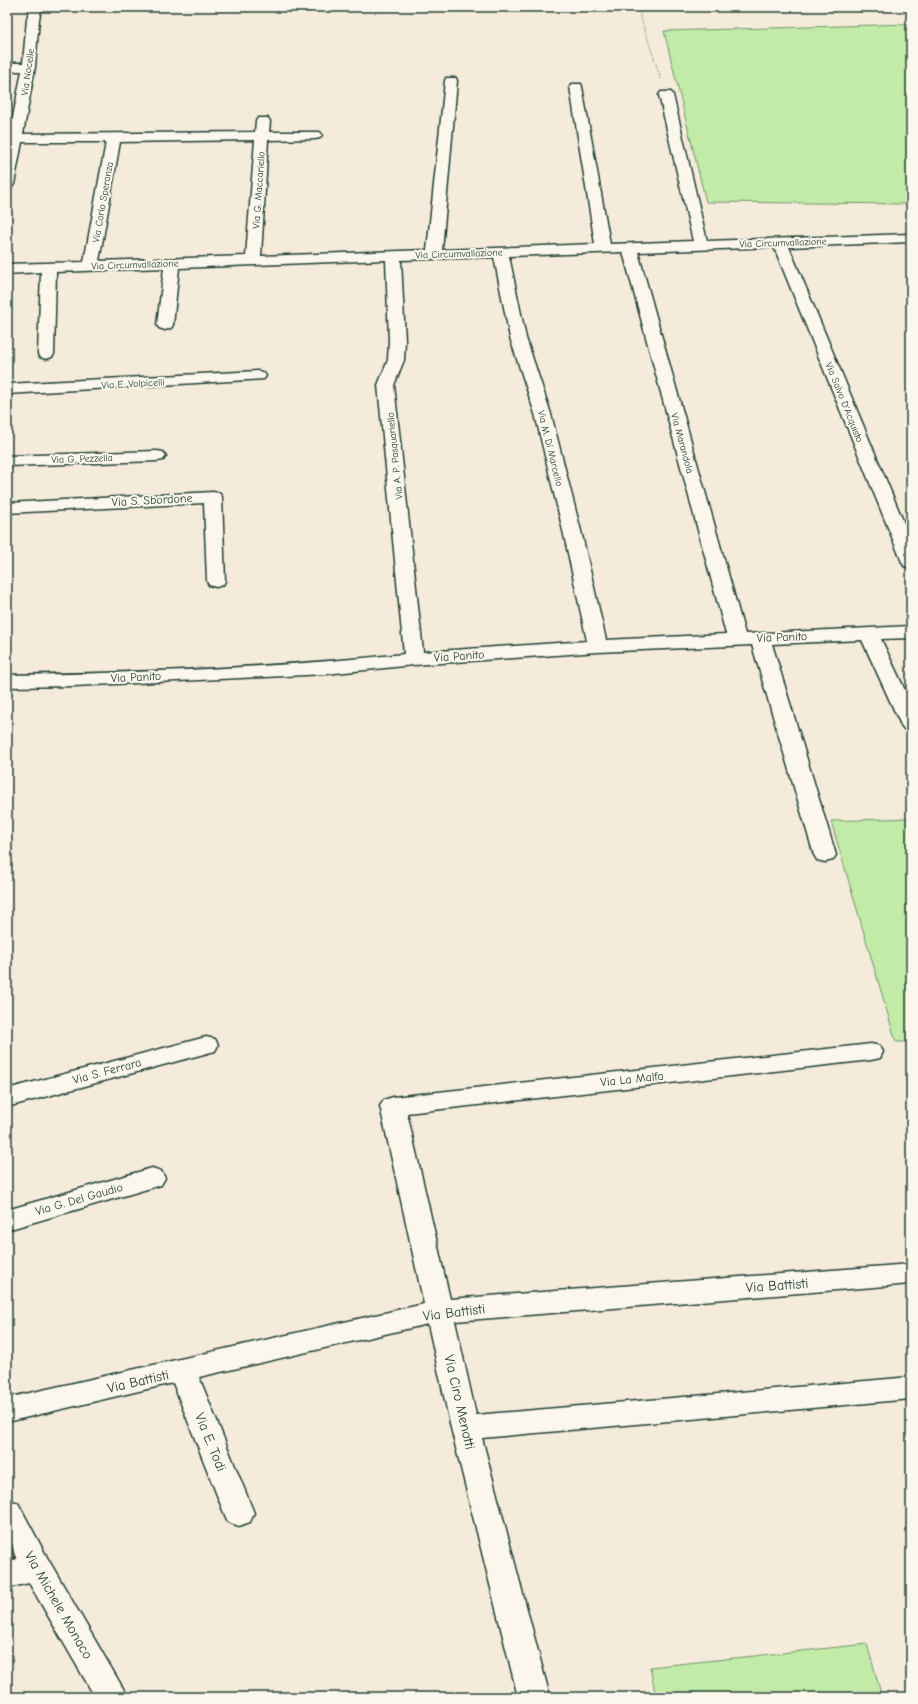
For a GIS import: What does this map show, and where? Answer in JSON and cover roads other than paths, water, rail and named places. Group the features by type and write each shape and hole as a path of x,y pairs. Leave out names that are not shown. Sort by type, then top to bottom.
{"street":[{"name":"Via Nocelle","path":"8,177 16,138 13,120 29,67 36,7"},
{"path":"7,67 29,67"},
{"path":"434,254 451,81"},
{"path":"576,87 603,248"},
{"path":"666,95 701,245"},
{"name":"Via G. Maccariello","path":"254,260 263,121"},
{"path":"16,138 315,136"},
{"name":"Via Carlo Speranza","path":"91,266 114,138"},
{"name":"Via Circumvallazione","path":"7,269 911,238"},
{"name":"Via Salvo D'Acquisto","path":"780,243 911,562"},
{"name":"Via Marandola","path":"629,248 737,639"},
{"name":"Via M. Di Marcello","path":"501,252 518,338 543,414 573,535 598,646"},
{"name":"Via A. P. Pasquariello","path":"393,255 397,347 396,360 386,385 414,659"},
{"path":"165,325 172,263"},
{"path":"46,354 49,267"},
{"name":"Via E. Volpicelli","path":"7,389 258,376"},
{"name":"Via G. Pezzella","path":"7,461 157,456"},
{"name":"Via S. Sbordone","path":"7,508 213,497 216,581"},
{"name":"Via Panito","path":"7,681 74,680 326,668 414,659 598,646 911,632"},
{"path":"868,634 911,725"},
{"path":"760,638 825,855"},
{"name":"Via S. Ferrara","path":"7,1098 206,1045"},
{"name":"Via La Malfa","path":"393,1106 871,1052"},
{"name":"Via Ciro Menotti","path":"393,1106 465,1428 534,1697"},
{"name":"Via G. Del Gaudio","path":"7,1220 152,1178"},
{"name":"Via Battisti","path":"7,1410 439,1312 911,1274"},
{"name":"Via E. Todi","path":"182,1370 239,1513"},
{"path":"465,1428 911,1388"},
{"name":"Via Michele Monaco","path":"7,1512 37,1568 112,1697"},
{"path":"7,1575 37,1568"}]}
